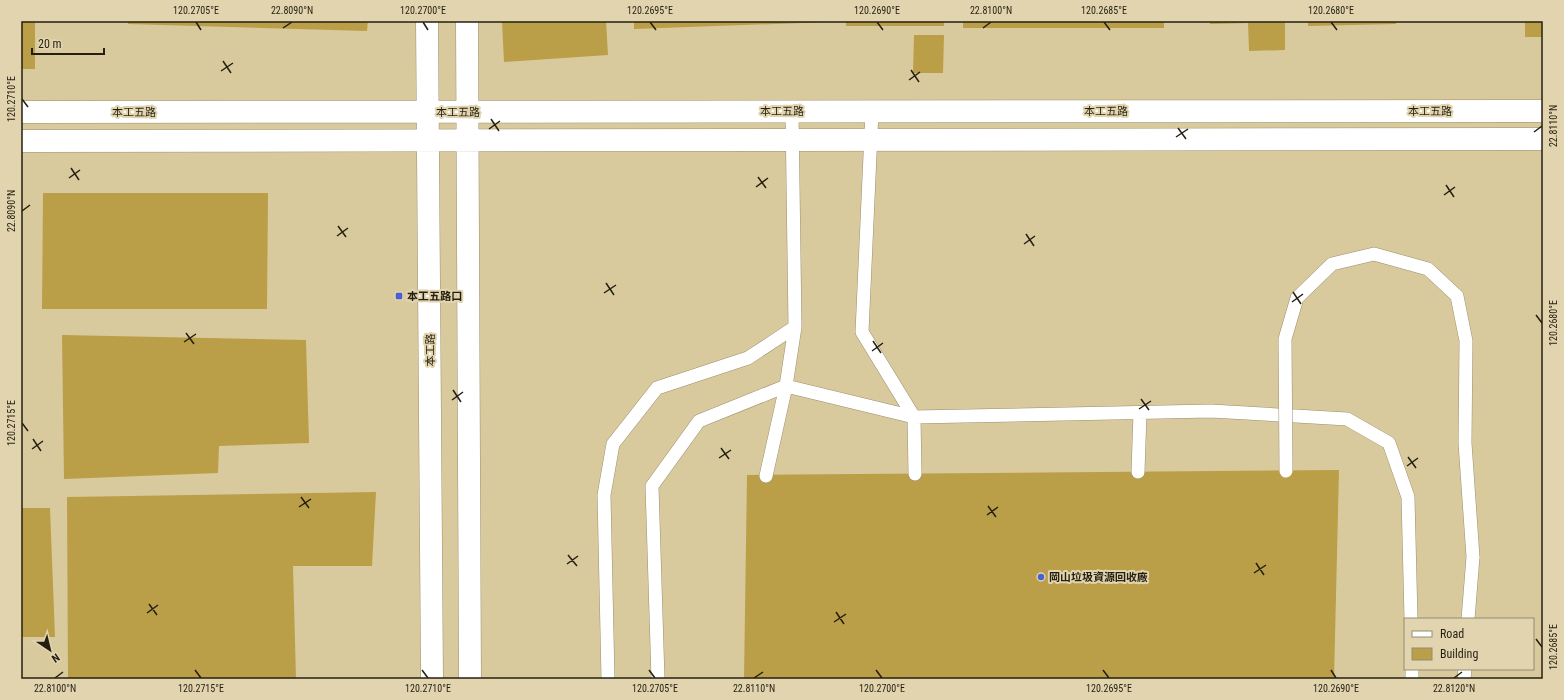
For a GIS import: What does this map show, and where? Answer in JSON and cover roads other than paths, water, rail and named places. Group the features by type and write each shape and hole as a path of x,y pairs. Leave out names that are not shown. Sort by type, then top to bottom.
{"street":[{"name":"本工路","path":"427,21 432,679"},
{"path":"467,21 470,679"},
{"name":"本工五路","path":"21,112 1543,111"},
{"path":"21,141 1543,139"}],"lane":[{"path":"766,476 786,386 795,327 791,140 792,111"},
{"path":"872,111 862,332 914,417 916,474"},
{"path":"1286,471 1285,338 1297,298 1332,264 1374,254 1428,269 1457,296 1466,341 1465,443 1473,557 1468,618"},
{"path":"608,679 604,495 613,444 657,388 748,358 795,327"},
{"path":"658,679 652,486 699,421 786,386 914,417 1211,411 1347,418 1388,443 1408,496 1411,618"},
{"path":"1138,472 1140,413"}],"place":[{"name":"本工五路口","path":"399,296"},
{"name":"岡山垃圾資源回收廠","path":"1041,577"}]}
